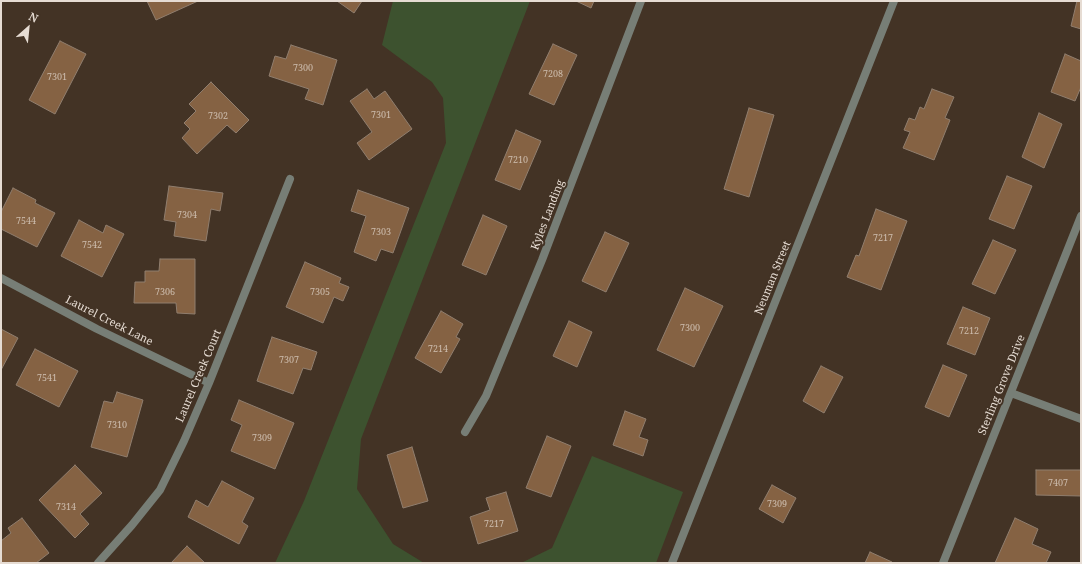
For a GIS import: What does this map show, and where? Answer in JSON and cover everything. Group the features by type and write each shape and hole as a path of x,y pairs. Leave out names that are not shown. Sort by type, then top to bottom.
{"street":[{"name":"Kyles Landing","path":"465,432 486,396 536,274 641,1"},
{"name":"Neuman Street","path":"672,563 894,1"},
{"name":"Laurel Creek Court","path":"98,563 132,526 160,490 184,441 209,383 290,179"},
{"name":"Sterling Grove Drive","path":"943,563 1081,216"},
{"name":"Laurel Creek Lane","path":"1,278 97,329 209,383"},
{"path":"1011,392 1081,419"}],"green space":[{"path":"393,1 530,1 361,439 357,489 393,544 424,563 275,563 304,501 446,143 443,98 432,82 382,45"},
{"path":"592,456 683,492 656,563 521,563 552,548"}],"building":[{"path":"147,1 198,1 156,20"},
{"path":"337,1 362,1 354,13"},
{"path":"576,1 594,1 591,8"},
{"path":"1077,1 1081,1 1081,29 1071,26"},
{"path":"60,41 86,54 55,114 29,100"},
{"path":"553,44 577,55 554,105 529,94"},
{"path":"291,45 337,60 323,105 305,99 309,89 269,76 275,56 286,59"},
{"path":"1065,54 1081,61 1081,87 1075,101 1051,92"},
{"path":"211,82 249,120 236,133 227,125 197,154 182,138 190,129 184,123 196,111 189,104"},
{"path":"367,89 374,99 385,91 412,129 369,160 357,143 372,132 350,101"},
{"path":"932,89 954,97 945,118 950,120 934,160 903,148 910,132 904,130 909,118 915,120 920,107 924,109"},
{"path":"749,108 774,115 749,197 724,189"},
{"path":"1039,113 1062,124 1044,168 1022,157"},
{"path":"516,130 541,141 520,190 495,180"},
{"path":"1007,176 1032,186 1014,229 989,219"},
{"path":"169,186 223,193 220,211 211,209 206,241 174,236 176,222 164,220"},
{"path":"13,188 36,200 35,203 55,213 37,247 1,229 1,212"},
{"path":"358,190 409,208 393,253 381,249 376,261 354,252 366,216 351,211"},
{"path":"876,209 907,221 881,290 847,277 856,255 859,256"},
{"path":"483,215 507,226 486,275 462,265"},
{"path":"79,220 103,233 106,225 124,234 102,277 61,256"},
{"path":"605,232 629,243 606,292 582,281"},
{"path":"993,240 1016,250 995,294 972,284"},
{"path":"160,259 195,259 195,314 177,313 176,303 134,303 135,282 145,282 145,271 159,271"},
{"path":"305,262 341,278 339,283 349,287 343,301 334,297 323,323 286,307"},
{"path":"685,288 723,306 694,367 657,350"},
{"path":"963,307 990,318 975,355 947,344"},
{"path":"441,311 463,324 456,337 460,339 441,373 415,358"},
{"path":"569,321 592,332 577,367 553,356"},
{"path":"1,329 18,338 1,370"},
{"path":"272,337 317,352 311,370 303,368 293,394 257,381"},
{"path":"35,349 78,371 59,407 16,385"},
{"path":"943,365 967,375 949,417 925,407"},
{"path":"821,366 843,377 824,413 803,401"},
{"path":"117,392 143,400 127,457 91,447 104,401 113,403"},
{"path":"239,400 294,423 275,469 231,451 242,425 231,420"},
{"path":"625,411 646,419 639,437 648,440 643,456 613,445"},
{"path":"547,436 571,446 551,497 526,488"},
{"path":"412,447 428,501 403,508 387,455"},
{"path":"75,465 102,493 80,514 89,524 75,538 39,500"},
{"path":"1036,470 1081,470 1081,496 1036,495"},
{"path":"222,481 254,498 242,522 248,526 239,544 188,517 196,500 208,507"},
{"path":"772,485 796,498 783,523 759,509"},
{"path":"506,492 518,531 478,544 470,517 490,510 486,498"},
{"path":"22,518 49,553 36,563 1,563 1,541 11,533 8,528"},
{"path":"1015,518 1038,529 1032,544 1051,552 1046,563 995,563"},
{"path":"187,546 205,563 171,563"},
{"path":"870,552 892,562 892,563 865,563"}]}
